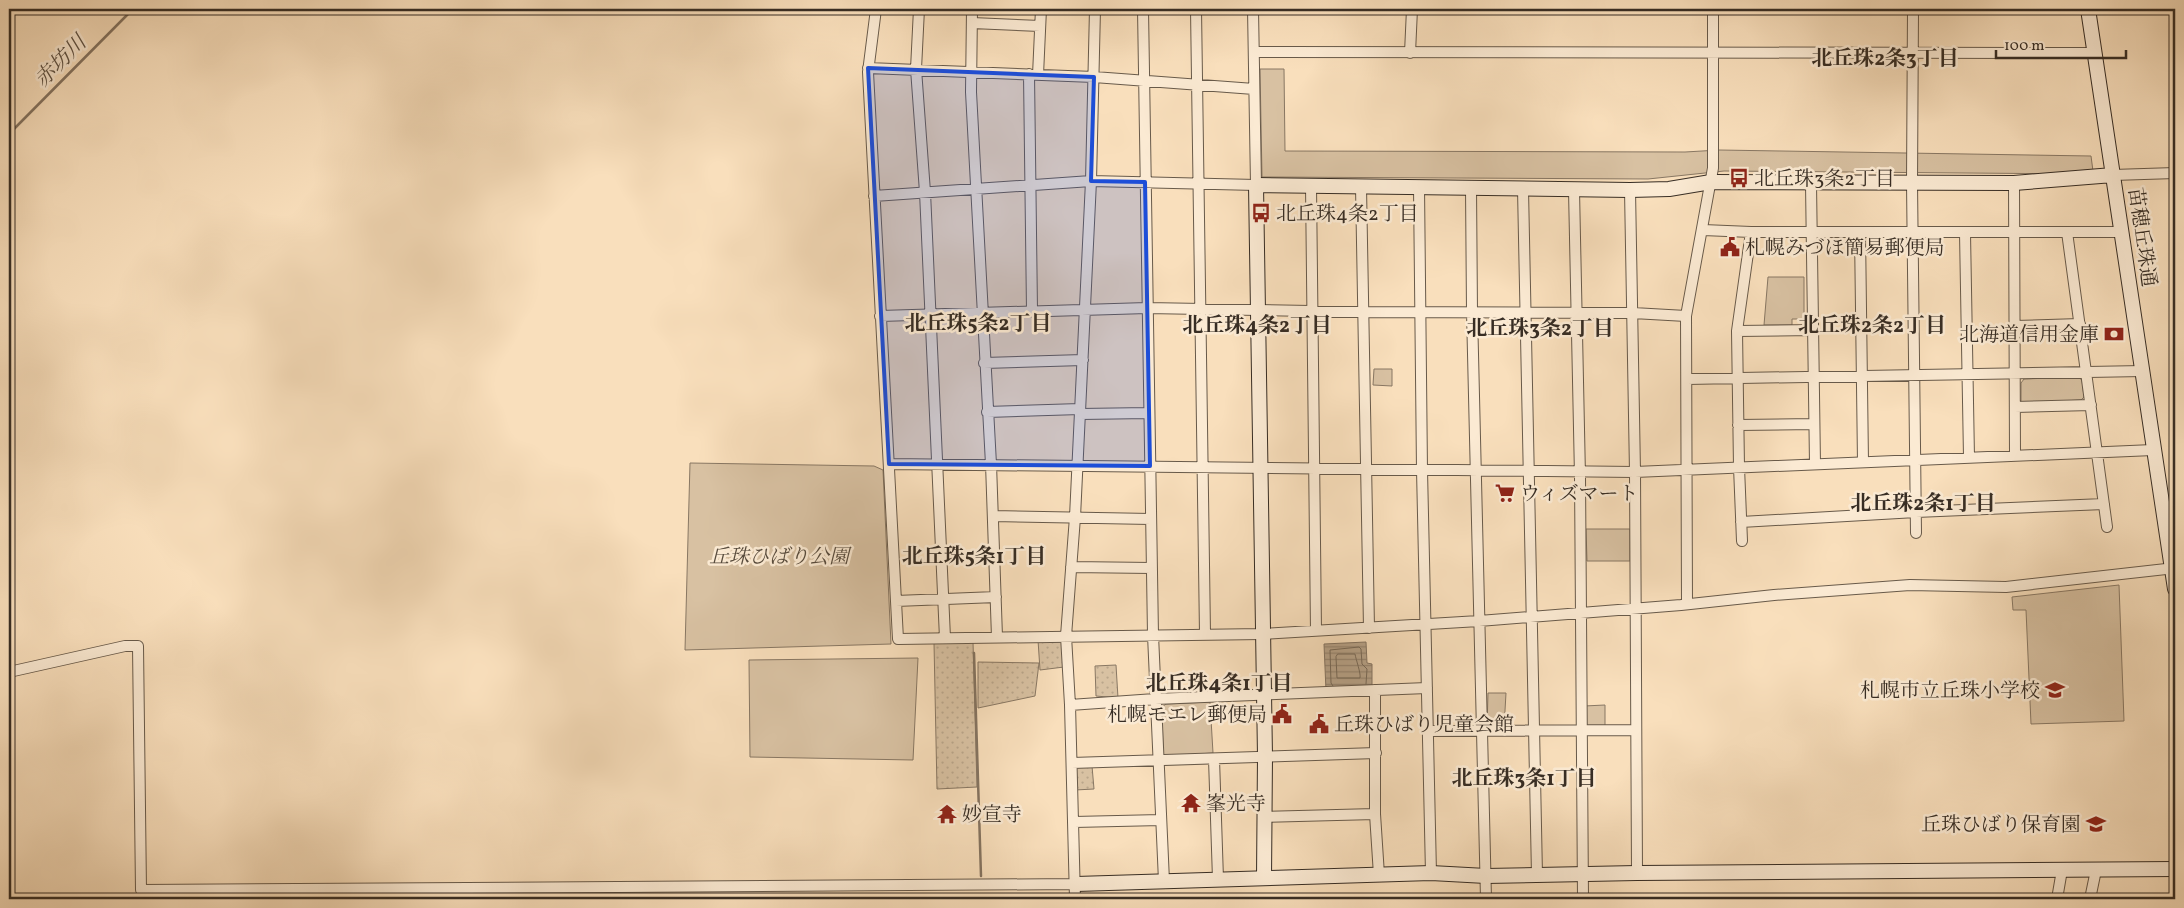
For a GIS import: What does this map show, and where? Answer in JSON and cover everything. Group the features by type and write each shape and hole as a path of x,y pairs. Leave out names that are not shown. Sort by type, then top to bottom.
{"street":[{"path":"876,9 868,68 898,639 1262,634 1316,631 1531,617 1910,585 2006,587 2174,568"},
{"path":"919,9 916,69 925,192 945,638"},
{"path":"972,9 971,72 984,363 991,464 997,637"},
{"path":"1032,311 1031,185 1033,75 1041,9"},
{"path":"1075,899 1072,763 1066,636 1072,567 1083,360 1091,180 1095,9"},
{"path":"1143,9 1153,635 1157,761 1164,881"},
{"path":"1196,9 1205,634"},
{"path":"1253,9 1265,756 1264,878"},
{"path":"1410,53 1412,9"},
{"path":"1687,604 1686,316 1703,230 1714,150 1713,9"},
{"path":"1913,9 1912,183 1916,533"},
{"name":"苗穂丘珠通","path":"2088,9 2143,371 2153,450 2174,568 2175,589"},
{"path":"972,23 1040,26"},
{"path":"1254,52 1664,54 1713,52 2095,53"},
{"path":"868,68 1094,77 1254,89"},
{"path":"874,196 1091,180 1256,186 1630,190 1670,189 1711,182 1812,184 2014,183 2113,175 2175,173"},
{"path":"2014,183 2015,455"},
{"path":"1812,184 1815,464"},
{"path":"1311,186 1316,631"},
{"path":"1361,187 1369,628"},
{"path":"1419,187 1422,470 1427,732 1432,873"},
{"path":"1471,188 1472,312 1486,899"},
{"path":"1523,189 1524,314 1530,471 1531,617 1537,875"},
{"path":"1574,190 1581,612 1583,899"},
{"path":"1630,190 1635,472 1637,873"},
{"path":"1703,230 1813,233 2122,232"},
{"path":"1742,541 1737,331 1750,232"},
{"path":"2067,232 2107,527"},
{"path":"1860,233 1863,462"},
{"path":"1965,233 1969,457"},
{"path":"880,316 1147,308 1524,314 1633,313 1686,316"},
{"path":"2015,326 2080,324"},
{"path":"1737,331 1813,330"},
{"path":"984,363 1083,360"},
{"path":"1687,379 2143,371"},
{"path":"2015,407 2091,405"},
{"path":"988,412 1080,411 1149,413"},
{"path":"1738,425 1814,424"},
{"path":"888,464 1635,472 2153,450"},
{"path":"1741,522 2104,504"},
{"path":"993,516 1151,519"},
{"path":"1072,567 1152,568"},
{"path":"896,601 996,598"},
{"path":"9,672 124,646 138,646 141,890 1076,884 1432,873 1486,876 2175,869"},
{"path":"1070,705 1155,699 1427,688"},
{"path":"1375,690 1375,814 1379,875"},
{"path":"1427,732 1636,730"},
{"path":"1072,763 1376,753"},
{"path":"1214,759 1218,879"},
{"path":"1264,817 1375,814"},
{"path":"1074,822 1161,820"},
{"path":"2057,899 2062,870"},
{"path":"2090,899 2096,870"}],"highlighted area":[{"path":"868,68 1094,77 1091,181 1145,182 1150,466 889,464"}],"green space":[{"path":"1260,69 1284,69 1285,151 1685,152 1719,150 2091,156 2093,171 2085,174 1724,171 1648,179 1262,177"},
{"path":"1768,277 1804,277 1804,319 1792,319 1792,325 1764,325"},
{"path":"1374,369 1392,369 1392,386 1373,385"},
{"path":"2078,377 2082,380 2084,397 2081,400 2021,402 2021,383 2024,379"},
{"name":"丘珠ひばり公園","path":"690,463 874,466 883,470 891,644 685,650"},
{"path":"1586,529 1630,529 1630,561 1587,561"},
{"path":"2119,585 2124,721 2031,724 2026,610 2013,610 2012,597"},
{"path":"1038,640 1063,640 1064,667 1040,670"},
{"path":"973,642 977,787 937,789 934,643"},
{"path":"918,658 913,760 750,757 749,660"},
{"path":"978,662 1039,663 1035,696 978,708"},
{"path":"1116,665 1118,698 1096,696 1095,666"},
{"path":"1488,693 1506,693 1504,728 1487,728"},
{"path":"1210,702 1213,753 1167,756 1163,754 1162,707 1166,704"},
{"path":"1605,705 1605,728 1584,728 1584,706"},
{"path":"1074,765 1092,766 1094,789 1075,790"}],"water":[{"path":"1366,642 1367,663 1372,664 1372,689 1326,691 1324,644"}],"waterway":[{"name":"赤坊川","path":"9,134 133,9"},
{"path":"974,653 981,876"}],"place":[{"name":"北丘珠3条2丁目","path":"1739,178"},
{"name":"北丘珠4条2丁目","path":"1261,213"},
{"name":"札幌みづほ簡易郵便局","path":"1730,247"},
{"name":"北海道信用金庫","path":"2114,334"},
{"name":"ウィズマート","path":"1505,493"},
{"name":"札幌市立丘珠小学校","path":"2055,690"},
{"name":"札幌モエレ郵便局","path":"1282,714"},
{"name":"丘珠ひばり児童会館","path":"1319,724"},
{"name":"峯光寺","path":"1191,803"},
{"name":"妙宣寺","path":"947,814"},
{"name":"丘珠ひばり保育園","path":"2096,824"}],"district":[{"name":"北丘珠2条3丁目","path":"1885,58"},
{"name":"北丘珠5条2丁目","path":"978,323"},
{"name":"北丘珠4条2丁目","path":"1257,325"},
{"name":"北丘珠2条2丁目","path":"1872,325"},
{"name":"北丘珠3条2丁目","path":"1540,328"},
{"name":"北丘珠2条1丁目","path":"1923,503"},
{"name":"北丘珠5条1丁目","path":"974,556"},
{"name":"北丘珠4条1丁目","path":"1219,683"},
{"name":"北丘珠3条1丁目","path":"1524,778"}]}
